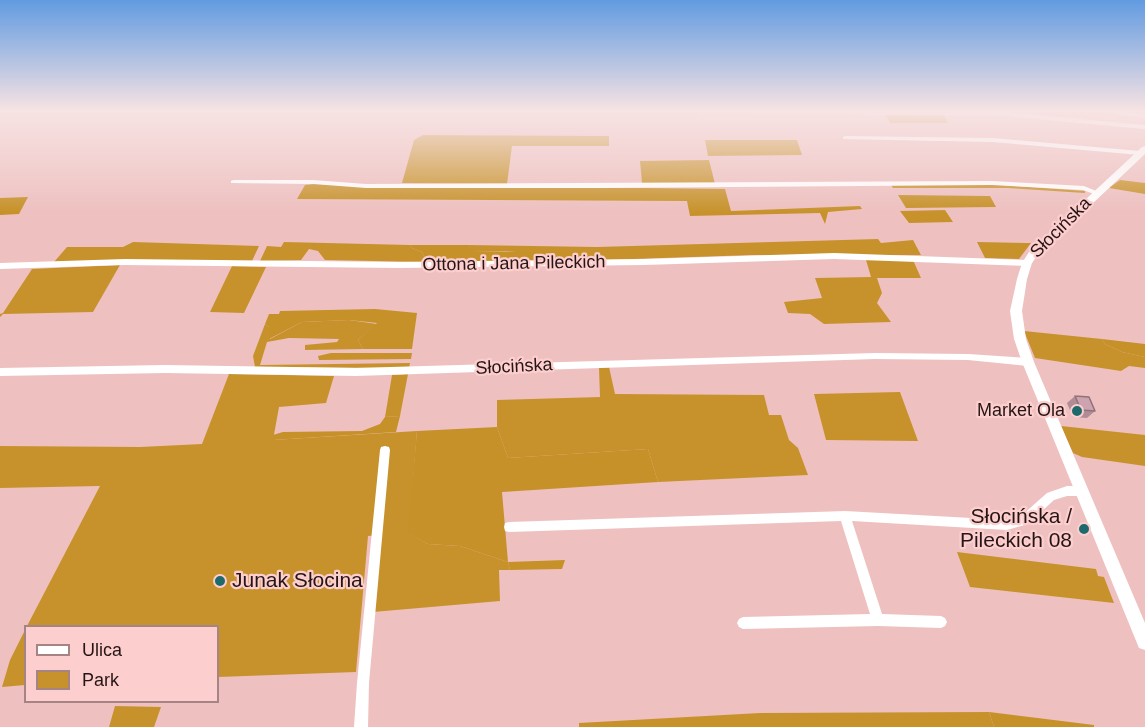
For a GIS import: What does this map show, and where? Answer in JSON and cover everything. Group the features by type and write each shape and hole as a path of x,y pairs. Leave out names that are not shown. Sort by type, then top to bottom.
{"street":[{"path":"1060,145 1143,151"},
{"name":"Słocińska","path":"1143,151 1046,240 1027,262 1016,311 1020,339 1028,362 1145,642"},
{"path":"233,182 554,186 992,183 1084,188 1097,193"},
{"name":"Ottona i Jana Pileckich","path":"0,266 125,262 399,265 644,262 834,256 1027,262"},
{"name":"Słocińska","path":"0,372 165,369 367,372 875,356 968,357 1028,362"},
{"path":"361,727 363,683 385,450"},
{"path":"509,527 846,516 1007,525 1024,520 1051,496 1067,491 1082,491"},
{"path":"846,516 878,620"},
{"path":"743,623 878,620 941,622"}],"green space":[{"path":"413,145 609,145 512,146 507,184 402,183"},
{"path":"706,145 799,145 802,155 708,156"},
{"path":"709,160 715,184 642,183 640,161"},
{"path":"1120,180 1145,183 1145,194 1109,188"},
{"path":"305,185 725,189 731,211 860,206 862,209 828,212 825,224 820,213 690,216 687,201 297,199"},
{"path":"891,185 1001,185 1085,191 1085,193 1007,188 893,188"},
{"path":"898,195 990,196 996,207 906,208"},
{"path":"945,210 953,222 909,223 900,211"},
{"path":"878,239 881,243 913,240 921,255 753,255 603,260 505,251 472,251 469,245 597,247"},
{"path":"133,242 259,246 252,261 54,262 67,247 123,247"},
{"path":"284,242 410,245 422,252 427,262 325,260 318,251 309,249 301,260 260,261 267,246 281,247"},
{"path":"977,242 1031,243 1019,259 985,258"},
{"path":"866,260 913,260 921,278 877,278 882,293 877,303 891,322 824,324 810,314 788,313 784,302 822,298 815,278 871,277"},
{"path":"120,265 93,312 3,314 0,317 32,269"},
{"path":"232,266 266,267 244,313 210,312"},
{"path":"349,320 377,324 358,340 363,349 305,350 305,345 337,342 339,339 289,338 267,342 260,365 410,363 409,368 255,367 253,356 265,324 269,327 270,339 302,322"},
{"path":"1024,331 1102,339 1105,344 1122,352 1145,357 1145,368 1129,366 1121,371 1035,358"},
{"path":"331,353 412,353 411,359 319,360 318,356"},
{"path":"609,367 615,394 764,395 769,415 781,415 789,440 798,448 808,475 658,482 648,449 508,458 497,427 497,400 600,397 599,368"},
{"name":"Junak Słocina","path":"229,374 334,376 326,403 279,407 273,440 417,431 409,533 428,544 460,546 508,562 510,570 499,570 500,601 373,612 380,535 368,536 356,672 219,677 219,625 28,625 100,486 0,488 0,446 140,447 202,444"},
{"path":"408,374 400,416 385,417 392,375"},
{"path":"900,392 918,441 826,440 814,394"},
{"path":"1061,426 1145,435 1145,466 1082,457 1073,453"},
{"path":"957,552 1096,569 1098,576 1104,577 1114,603 970,587"},
{"path":"24,632 24,685 2,687 10,660"},
{"path":"115,706 161,707 154,727 109,727"},
{"path":"989,712 994,727 579,727 579,723 760,713"}],"shaded area":[{"path":"28,197 19,214 0,215 0,198"},
{"path":"410,245 469,245 473,251 594,253 603,260 427,262 422,252"},
{"path":"375,309 417,313 412,349 363,349 358,340 377,323 349,320 302,322 269,339 269,327 265,324 269,314 279,314 280,311"},
{"path":"1102,339 1145,344 1145,357 1122,352 1105,344"},
{"path":"400,416 396,432 273,440 273,435 283,432 362,431 380,424 385,417"},
{"path":"497,427 508,458 648,449 658,482 502,492 508,562 460,546 428,544 408,533 417,431"},
{"path":"565,560 562,569 510,570 508,562"},
{"path":"989,712 1094,725 1094,727 994,727"}],"building":[{"path":"1075,396 1089,397 1095,411 1081,410"}],"place":[{"name":"Market Ola","path":"1077,411"},
{"name":"Słocińska / Pileckich 08","path":"1084,529"},
{"name":"Junak Słocina","path":"220,581"}]}
